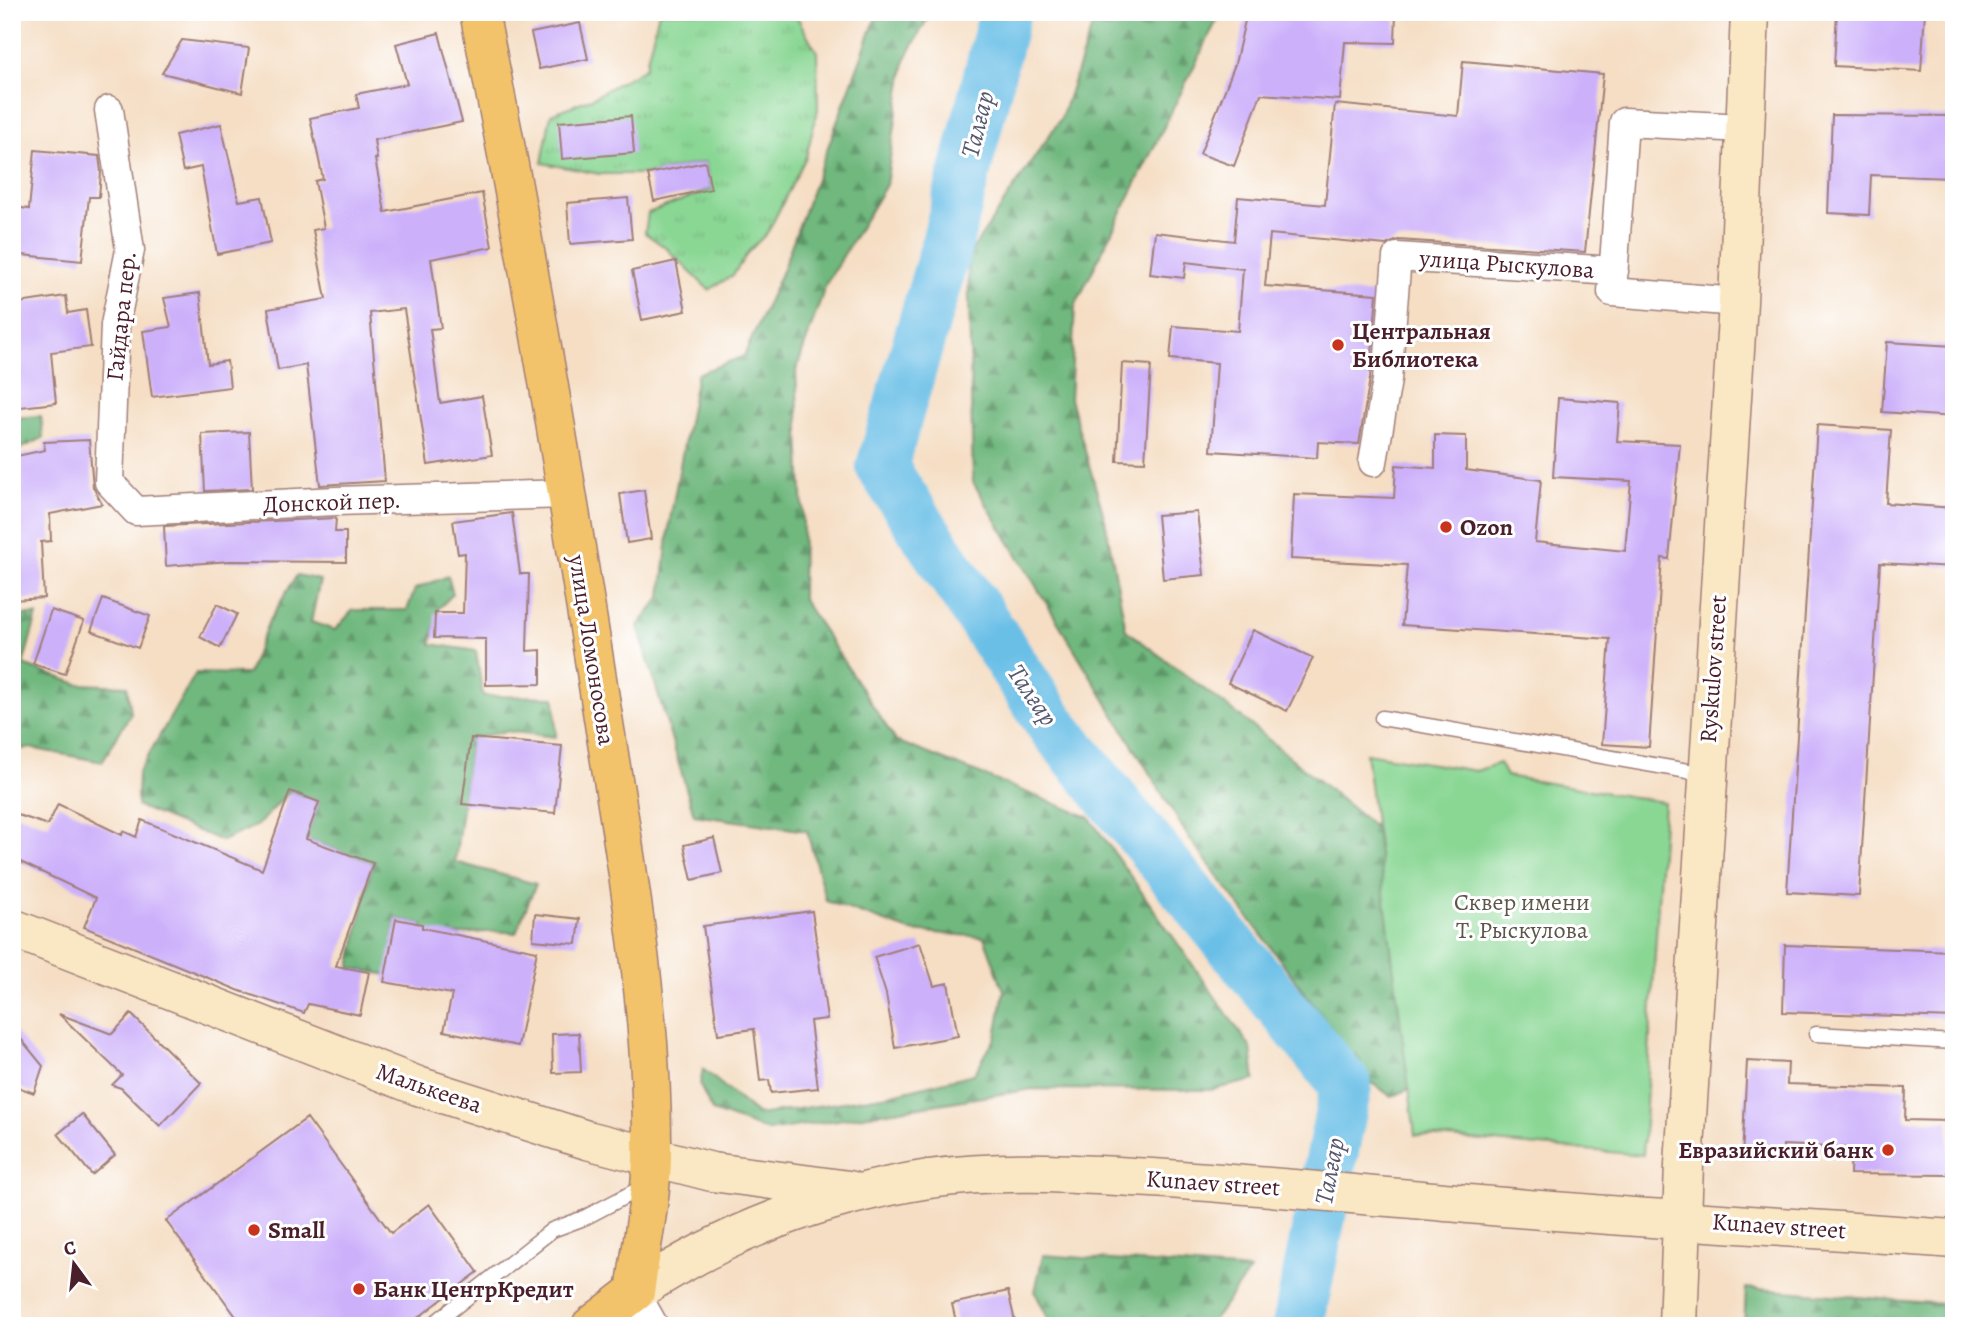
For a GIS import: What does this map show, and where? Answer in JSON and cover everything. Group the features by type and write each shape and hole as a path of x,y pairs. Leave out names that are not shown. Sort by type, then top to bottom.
{"main road":[{"name":"улица Ломоносова","path":"480,12 526,241 630,896 651,1082 651,1170 635,1292"},
{"name":"Ryskulov street","path":"1678,1326 1707,775 1738,302 1750,12"},
{"name":"Малькеева","path":"12,928 418,1086 651,1170 712,1172 861,1192"},
{"name":"Kunaev street","path":"591,1326 675,1266 740,1231 861,1192 931,1179 998,1173 1058,1172 1201,1181 1475,1205 1954,1239"}],"street":[{"name":"Гайдара пер.","path":"109,110 130,250 115,325 109,482"},
{"name":"улица Рыскулова","path":"1738,302 1612,292 1624,122 1745,128"},
{"name":"улица Рыскулова","path":"1373,462 1387,380 1397,257 1614,271"},
{"name":"Донской пер.","path":"109,482 136,512 336,501 568,494"},
{"path":"635,1292 654,1326"}],"lane":[{"path":"1382,718 1707,775"},
{"path":"1816,1034 1954,1042"},
{"path":"431,1326 552,1230 584,1218 651,1170"}],"green space":[{"path":"659,12 794,12 817,52 818,109 806,157 768,232 749,251 733,275 709,290 666,248 645,233 648,213 711,189 705,162 648,174 600,174 542,163 551,114 592,98 645,68"},
{"path":"878,12 931,12 905,60 886,185 826,284 796,371 803,514 802,598 896,741 1089,817 1251,1048 1255,1080 1210,1090 1033,1089 768,1131 712,1111 700,1085 703,1069 758,1115 889,1095 974,1074 996,1037 1004,991 984,937 910,931 826,901 807,831 694,815 638,626 661,597 670,520 697,374 744,356 782,271"},
{"path":"1097,12 1221,12 1075,306 1070,399 1105,520 1126,630 1241,717 1376,828 1453,906 1500,1044 1392,1097 1371,1082 1187,835 973,482 968,256 1061,118"},
{"path":"41,416 43,438 12,453 12,418"},
{"path":"297,575 320,580 311,622 335,630 353,610 407,610 415,589 448,576 453,594 439,608 431,644 476,651 483,696 555,697 556,737 507,731 471,738 455,862 536,884 516,933 482,932 426,938 422,924 396,919 388,975 350,968 372,863 306,839 319,802 290,791 258,825 222,841 137,806 138,773 196,673 248,674 268,623"},
{"path":"12,615 37,615 23,665 78,684 127,686 131,713 102,762 30,748 12,750"},
{"name":"Сквер имени Т. Рыскулова","path":"1366,753 1476,771 1499,763 1506,776 1664,802 1643,1155 1415,1135"},
{"path":"1043,1255 1250,1270 1209,1326 1052,1326 1035,1292"},
{"path":"1746,1288 1954,1305 1954,1326 1744,1326"}],"building":[{"path":"1247,12 1396,12 1395,43 1345,42 1340,100 1261,94 1234,166 1200,154 1235,64"},
{"path":"1837,12 1925,12 1921,71 1834,66"},
{"path":"580,23 588,59 539,69 531,33"},
{"path":"439,33 462,122 374,140 375,159 385,212 482,193 492,247 431,259 441,328 430,329 440,403 482,396 492,455 428,465 404,309 370,313 385,481 320,485 306,365 278,370 268,309 326,299 313,230 324,228 315,181 323,179 310,118 359,108 356,94 407,84 396,44"},
{"path":"182,40 249,48 242,93 162,73"},
{"path":"1463,61 1603,74 1585,252 1398,240 1386,245 1270,234 1265,286 1377,294 1370,378 1359,444 1318,442 1317,458 1211,451 1217,363 1170,359 1173,326 1238,331 1243,269 1186,262 1184,278 1150,274 1155,232 1234,241 1238,197 1325,205 1335,104 1458,116"},
{"path":"1832,115 1952,116 1950,178 1871,175 1869,215 1828,213"},
{"path":"631,116 634,153 562,159 559,122"},
{"path":"221,124 239,201 262,197 271,243 217,254 201,167 183,171 175,135"},
{"path":"35,150 99,156 99,197 89,197 82,261 12,254 14,207 29,209"},
{"path":"705,162 711,189 654,201 648,174"},
{"path":"628,198 632,239 570,244 567,203"},
{"path":"676,261 686,311 642,320 632,271"},
{"path":"200,293 208,364 227,361 230,387 152,397 143,331 171,327 164,298"},
{"path":"66,296 68,313 86,310 91,347 51,352 56,403 12,408 12,304"},
{"path":"1887,342 1954,346 1954,417 1882,412"},
{"path":"1122,363 1151,365 1145,462 1117,461"},
{"path":"1558,398 1620,403 1617,441 1680,444 1669,559 1662,558 1649,747 1602,744 1610,639 1402,625 1407,565 1291,559 1294,494 1394,498 1396,465 1435,468 1435,435 1466,436 1466,470 1541,480 1535,542 1625,551 1631,481 1553,477"},
{"path":"1817,425 1891,430 1886,503 1954,508 1954,567 1880,563 1859,896 1787,892"},
{"path":"249,432 252,489 205,491 202,434"},
{"path":"89,440 93,487 102,504 50,514 51,541 41,542 44,598 12,600 12,457 45,450 44,442"},
{"path":"644,490 651,539 627,543 620,494"},
{"path":"1197,512 1204,575 1163,579 1157,515"},
{"path":"512,513 520,574 529,574 527,651 541,650 541,684 486,685 486,639 434,638 435,613 463,613 465,553 458,554 453,521"},
{"path":"336,518 335,532 346,532 346,562 230,561 166,566 164,526"},
{"path":"103,599 150,616 138,648 91,631"},
{"path":"217,604 237,614 220,648 200,637"},
{"path":"51,610 84,621 65,674 33,664"},
{"path":"1253,630 1313,658 1287,711 1228,683"},
{"path":"471,738 562,746 555,813 462,804"},
{"path":"290,791 319,802 306,839 373,863 336,966 369,972 360,1015 308,1004 304,1013 240,991 84,927 96,898 12,858 12,813 48,825 58,804 122,835 123,831 136,837 142,820 262,870"},
{"path":"714,838 722,873 692,880 684,845"},
{"path":"812,911 827,1019 810,1021 818,1088 771,1093 769,1080 760,1081 754,1029 718,1034 703,926"},
{"path":"535,914 580,919 577,944 533,940"},
{"path":"396,919 422,924 422,928 537,951 518,1046 444,1031 452,994 384,982"},
{"path":"920,943 934,986 948,983 958,1036 895,1048 886,994 874,957"},
{"path":"1785,945 1954,951 1954,1018 1783,1012"},
{"path":"59,1014 112,1034 131,1014 201,1083 160,1126 121,1088 112,1085 122,1075"},
{"path":"12,1028 43,1066 34,1093 12,1085"},
{"path":"579,1033 581,1072 553,1073 552,1034"},
{"path":"1747,1061 1788,1063 1787,1084 1906,1088 1905,1120 1949,1121 1948,1175 1850,1174 1851,1148 1783,1145 1782,1160 1742,1158"},
{"path":"82,1114 115,1155 92,1175 58,1134"},
{"path":"307,1118 391,1233 429,1204 478,1272 407,1326 243,1326 166,1221"},
{"path":"1008,1291 1016,1326 957,1326 952,1304"}],"waterway":[{"name":"Талғар","path":"1005,12 945,251 882,467 1054,728 1346,1086 1298,1326"}],"place":[{"name":"Центральная Библиотека","path":"1338,345"},
{"name":"Ozon","path":"1446,527"},
{"name":"Евразийский банк","path":"1888,1150"},
{"name":"Small","path":"254,1230"},
{"name":"Банк ЦентрКредит","path":"359,1289"}]}
